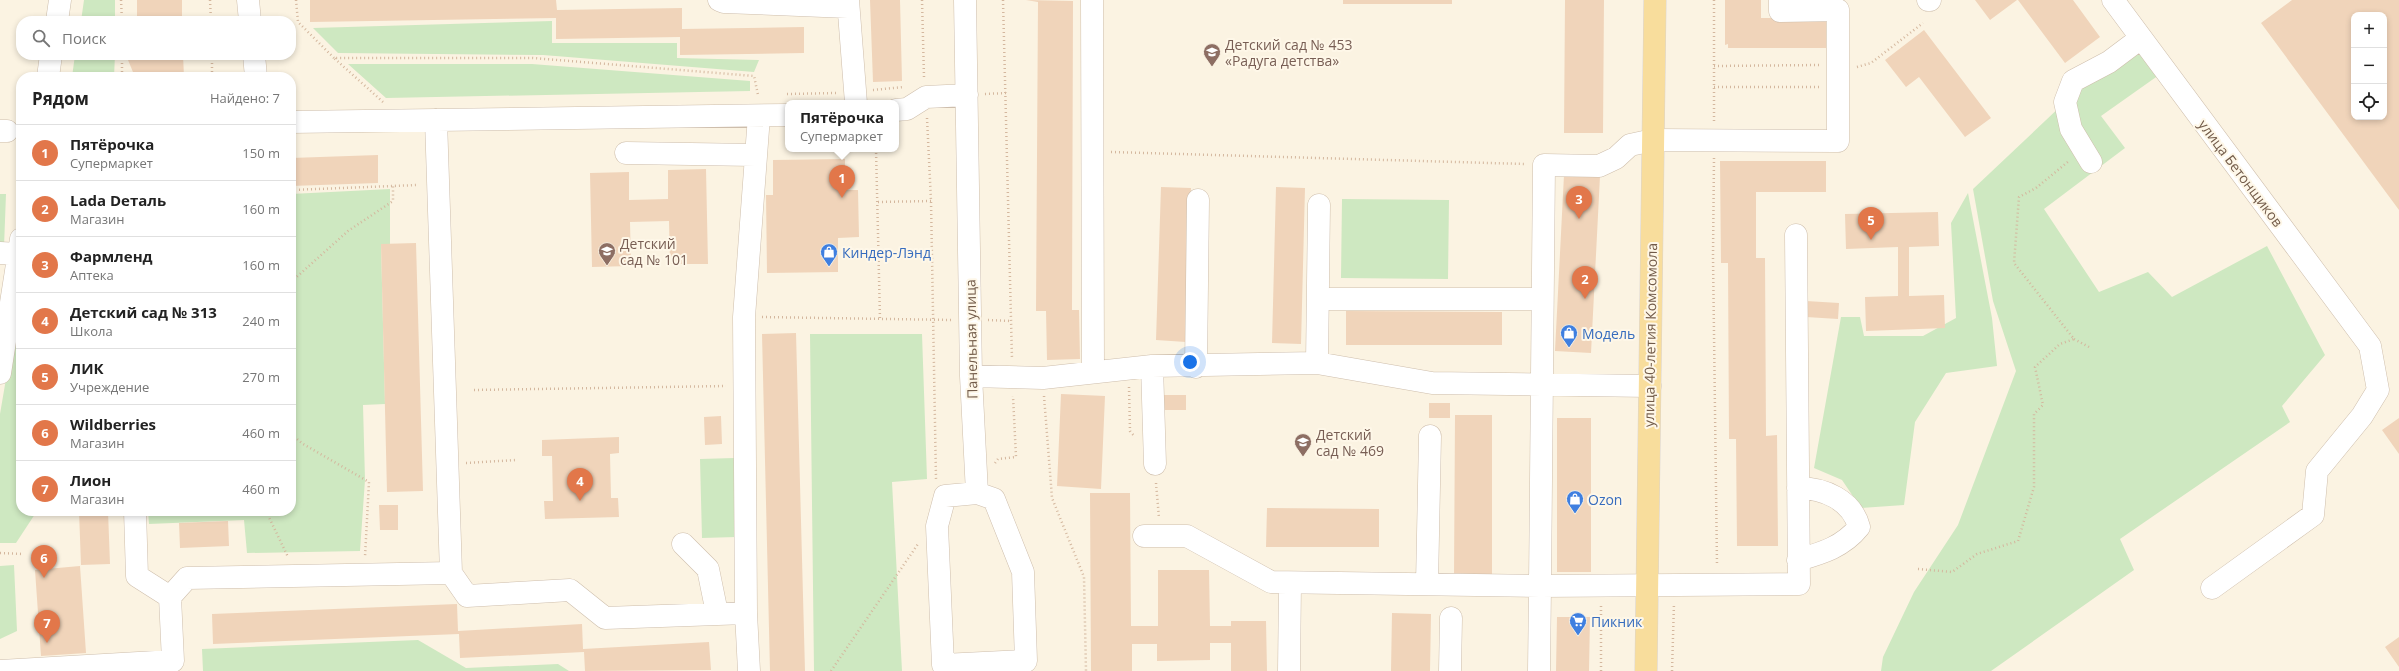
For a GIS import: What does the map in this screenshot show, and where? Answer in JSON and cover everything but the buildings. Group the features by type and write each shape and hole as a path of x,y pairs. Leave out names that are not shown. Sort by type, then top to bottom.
{"main road":[{"name":"улица 40-летия Комсомола","path":"1646,671 1655,0"}],"street":[{"path":"58,16 60,0"},
{"path":"248,0 250,16"},
{"path":"719,0 724,2 848,4 856,100"},
{"name":"Панельная улица","path":"965,0 968,95 971,376 977,493"},
{"path":"1092,0 1093,372"},
{"path":"1539,671 1544,165 1599,166 1616,158 1630,145 1653,140 1838,141 1838,10 1780,11 1780,0"},
{"name":"улица Бетонщиков","path":"2113,0 2370,346 2378,390 2362,416 2317,471 2313,515 2212,588"},
{"path":"2087,156 2071,129 2065,102 2073,81 2109,62 2141,38"},
{"path":"49,72 50,60"},
{"path":"254,60 256,72"},
{"path":"899,110 907,109 926,97 968,95"},
{"path":"296,122 785,115"},
{"path":"748,671 746,613 744,317 758,116"},
{"path":"436,120 451,573 467,596 570,590 604,618 746,613"},
{"path":"626,153 755,155"},
{"path":"1196,367 1198,200"},
{"path":"1317,363 1319,205"},
{"path":"1144,536 1187,536 1271,582 1602,587 1799,584 1796,235"},
{"path":"0,373 13,249"},
{"path":"1318,299 1542,300"},
{"path":"971,376 1043,378 1152,366 1196,367 1317,363 1432,382 1650,386"},
{"path":"1152,366 1155,464"},
{"path":"1427,584 1430,436"},
{"path":"1798,488 1810,488 1830,493 1846,506 1856,517 1859,527 1851,537 1835,548 1798,560"},
{"path":"977,493 994,499 1023,572 1026,661 943,665 937,526 945,496 977,493"},
{"path":"135,516 137,576 170,597"},
{"path":"683,544 708,569 717,613"},
{"path":"0,670 173,661 170,597 187,578 451,573"},
{"path":"1289,671 1290,583"},
{"path":"1450,671 1451,618"}],"path":[{"path":"122,0 122,16"},
{"path":"210,0 211,16"},
{"path":"296,0 298,22 334,58 385,103"},
{"path":"922,0 931,201 936,486"},
{"path":"994,465 998,459 1016,457 1012,378 1003,0"},
{"path":"1714,0 1715,141 1713,256 1717,572"},
{"path":"334,58 533,58 754,76 758,95"},
{"path":"122,60 122,72"},
{"path":"212,60 212,72"},
{"path":"1714,87 1838,88"},
{"path":"1093,151 1544,165"},
{"path":"876,152 880,319"},
{"path":"2087,156 2019,197 2014,263 2074,339 2088,348"},
{"path":"296,190 438,184"},
{"path":"296,277 348,230 393,201 393,186"},
{"path":"878,202 931,201"},
{"path":"744,317 1011,321"},
{"path":"1918,569 1952,572 1977,554 2018,541 2034,487 2034,414 2043,405 2035,367 2060,344 2074,339"},
{"path":"1043,378 1052,498 1084,577 1086,671"},
{"path":"474,390 714,385 744,387"},
{"path":"296,438 303,444 369,482 365,575"},
{"path":"458,463 517,460"},
{"path":"268,516 298,576"},
{"path":"831,671 912,550 937,526"},
{"path":"0,553 23,554"},
{"path":"1672,671 1674,586"},
{"path":"1601,671 1602,587"}],"green space":[{"path":"84,0 115,0 115,16 82,16"},
{"path":"552,21 552,43 677,43 677,58 759,60 754,72 543,55 338,53 313,28"},
{"path":"2140,50 2159,75 2101,116 2125,148 2044,209 2099,292 2148,272 2172,297 2267,246 2325,355 2282,406 2290,422 2120,539 2134,570 1991,671 1881,671 1883,657 1914,592 1958,525 2016,371 1993,301 1973,189 2081,87"},
{"path":"74,60 115,60 114,72 73,72"},
{"path":"348,64 532,64 750,81 750,91 386,98"},
{"path":"390,189 390,244 381,244 385,404 363,405 365,480 360,551 247,553 244,520 149,524 148,516 296,516 296,194"},
{"path":"1968,193 1992,318 1997,366 1946,373 1915,422 1904,505 1861,508 1842,480 1814,468 1841,317 1860,317 1864,336 1923,336 1956,318 1951,223"},
{"path":"0,194 6,194 4,247 0,247"},
{"path":"1342,199 1449,200 1448,279 1341,278"},
{"path":"16,320 16,516 34,516 16,543 0,543 0,414"},
{"path":"810,334 922,334 927,479 892,482 902,671 814,671"},
{"path":"734,458 736,537 702,538 700,459"},
{"path":"14,565 17,631 0,639 0,566"},
{"path":"418,640 466,668 558,664 569,671 203,671 202,649"}],"place":[{"name":"Детский сад № 453 «Радуга детства»","path":"1212,67"},
{"name":"Пятёрочка","path":"842,198"},
{"name":"Фармленд","path":"1579,219"},
{"name":"ЛИК","path":"1871,240"},
{"name":"Детский сад № 101","path":"607,266"},
{"name":"Киндер-Лэнд","path":"829,267"},
{"name":"Lada Dеталь","path":"1585,299"},
{"name":"Модель","path":"1569,348"},
{"name":"Детский сад № 469","path":"1303,457"},
{"name":"Детский сад № 313","path":"580,501"},
{"name":"Ozon","path":"1575,514"},
{"name":"Wildberries","path":"44,578"},
{"name":"Пикник","path":"1578,636"},
{"name":"Лион","path":"47,643"}]}
